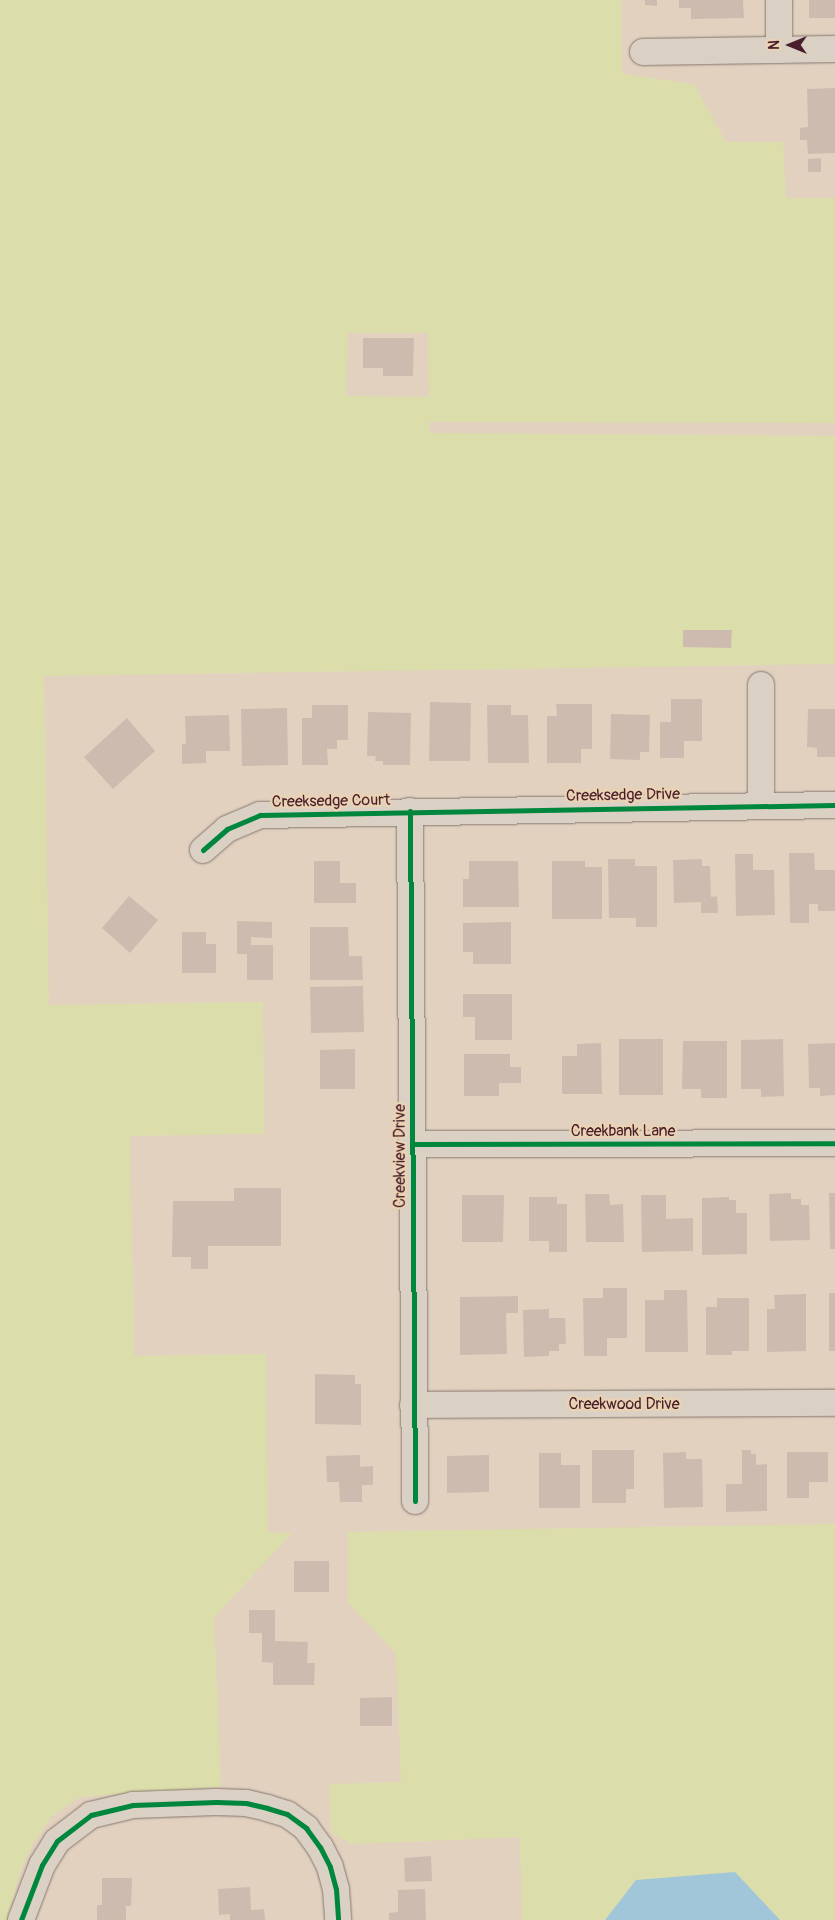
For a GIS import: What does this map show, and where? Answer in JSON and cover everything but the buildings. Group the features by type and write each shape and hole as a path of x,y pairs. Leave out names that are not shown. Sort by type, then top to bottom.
{"street":[{"path":"779,0 779,50"},
{"path":"643,52 835,49"},
{"path":"761,806 762,685"},
{"name":"Creeksedge Drive","path":"410,811 835,805"},
{"name":"Creeksedge Court","path":"203,850 227,829 260,815 410,811"},
{"name":"Creekview Drive","path":"410,811 414,1501"},
{"name":"Creekbank Lane","path":"412,1144 835,1143"},
{"name":"Creekwood Drive","path":"413,1405 835,1403"},
{"path":"21,1920 42,1865 57,1841 90,1815 133,1805 216,1802 246,1803 267,1808 287,1814 306,1828 320,1847 330,1867 336,1889 338,1920"}],"green space":[{"path":"0,0 621,0 622,74 694,84 726,142 783,142 786,198 835,198 835,423 429,422 430,433 835,436 835,664 44,676 49,1005 263,1002 264,1134 130,1136 134,1356 266,1354 268,1532 292,1533 214,1617 221,1787 80,1797 51,1817 33,1844 20,1872 7,1920 0,1920","holes":["348,333 428,333 429,397 346,396"]},
{"path":"835,1524 835,1920 522,1920 520,1837 352,1844 331,1833 329,1784 401,1782 396,1653 348,1603 348,1532"}],"water":[{"path":"735,1872 780,1920 605,1920 636,1880"}],"cycle path":[{"path":"203,850 227,829 260,815 835,805"},
{"path":"410,811 415,1501"},
{"path":"412,1144 835,1143"},
{"path":"21,1920 42,1865 57,1841 91,1815 133,1805 216,1802 246,1803 267,1808 287,1814 306,1828 320,1847 330,1867 336,1889 338,1920"}]}
